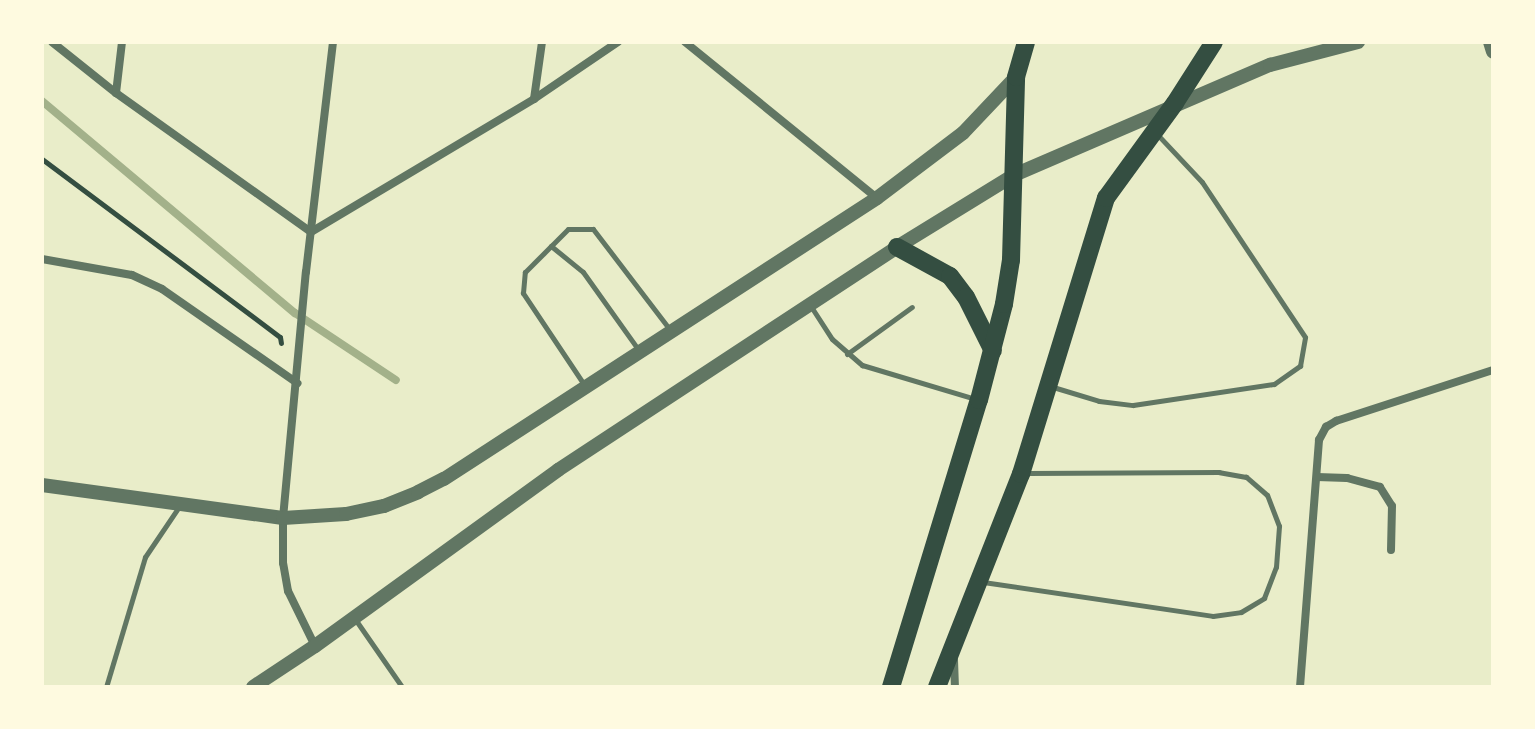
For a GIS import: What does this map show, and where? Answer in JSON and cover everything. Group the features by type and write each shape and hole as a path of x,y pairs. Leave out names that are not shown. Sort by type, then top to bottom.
{"main road":[{"path":"891,687 993,351 1011,260 1016,77 1026,42"},
{"path":"937,687 1021,474 1106,198 1175,103 1214,42"},
{"path":"897,247 950,276 966,297 993,351"}],"street":[{"path":"52,42 116,93 311,232"},
{"path":"116,93 122,42"},
{"path":"315,646 288,591 283,563 283,518 306,272 333,42"},
{"path":"534,99 542,42"},
{"path":"311,232 534,99 618,42"},
{"path":"685,42 877,198"},
{"path":"253,687 315,646 558,470 897,247 1014,175 1175,103 1270,65 1358,42"},
{"path":"1490,42 1493,52"},
{"path":"42,485 283,518 346,514 384,506 418,492 877,198 963,133 1016,77"},
{"path":"42,259 132,275 162,289 297,383"},
{"path":"1300,687 1319,440 1326,427 1336,421 1493,370"},
{"path":"1317,477 1347,478 1380,487 1392,506 1391,550"},
{"path":"953,646 955,687"}],"lane":[{"path":"1047,386 1099,401 1133,405 1274,384 1300,366 1305,337 1202,182 1154,131"},
{"path":"586,387 523,293 525,272 568,229 593,229 672,331"},
{"path":"551,246 583,272 640,352"},
{"path":"810,305 847,354 880,373 979,400"},
{"path":"847,354 912,307"},
{"path":"979,581 1213,616 1241,612 1264,598 1268,588 1276,567 1279,526 1267,495 1246,477 1219,472 1021,474"},
{"path":"106,687 145,557 181,504"},
{"path":"354,618 402,687"}],"path":[{"path":"42,159 280,337 285,374"}],"waterway":[{"path":"42,101 295,313 396,380"}]}
